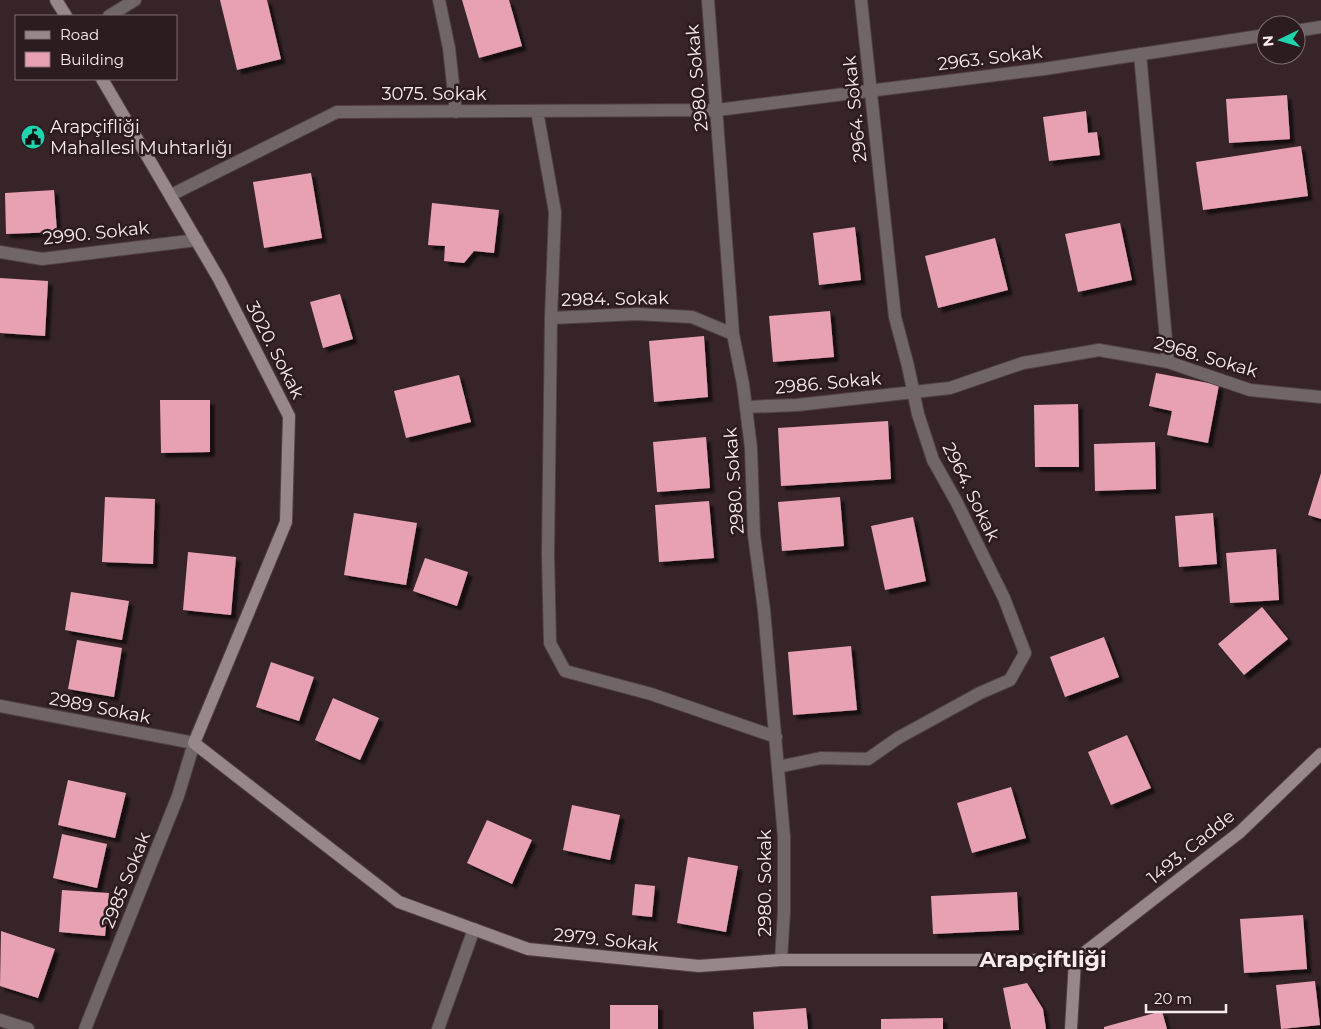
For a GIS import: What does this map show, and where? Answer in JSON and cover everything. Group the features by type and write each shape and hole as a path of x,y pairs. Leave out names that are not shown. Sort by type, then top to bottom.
{"street":[{"path":"56,0 65,15"},
{"path":"112,15 135,0"},
{"path":"439,0 450,48 456,112"},
{"name":"2980. Sokak","path":"708,0 734,334 746,407 754,535 764,610 784,837 784,912 781,960"},
{"name":"2964. Sokak","path":"778,767 820,758 868,759 898,738 980,693 1010,680 1025,653 1000,590 956,501 932,460 918,414 895,317 861,0"},
{"path":"1306,29 1321,27"},
{"name":"2963. Sokak","path":"717,110 1044,69 1256,37"},
{"path":"1140,54 1168,362"},
{"name":"3020. Sokak","path":"103,80 219,279 289,416 286,522 194,744"},
{"name":"3075. Sokak","path":"171,195 337,112 717,110"},
{"name":"2984. Sokak","path":"537,111 556,212 550,318 636,314 692,317 734,334"},
{"name":"2990. Sokak","path":"0,252 42,259 197,240"},
{"path":"550,318 548,554 550,642 565,671 651,694 776,737"},
{"name":"2968. Sokak","path":"914,393 950,388 1023,363 1099,350 1168,362 1250,390 1321,397"},
{"name":"2986. Sokak","path":"746,407 797,405 914,393"},
{"name":"2989 Sokak","path":"0,706 194,744"},
{"name":"2979. Sokak","path":"194,744 399,902 528,950 699,966 781,960 1076,960"},
{"name":"2985 Sokak","path":"85,1029 178,796 194,744"},
{"name":"1493. Cadde","path":"1076,960 1240,832 1321,754"},
{"path":"438,1029 474,929"},
{"path":"1071,1029 1076,960"},
{"path":"0,1020 28,1029"}],"building":[{"path":"220,0 267,0 281,59 237,70"},
{"path":"462,0 509,0 522,46 479,58"},
{"path":"1287,95 1290,139 1229,143 1226,99"},
{"path":"1086,111 1088,133 1097,132 1100,155 1049,161 1043,117"},
{"path":"1301,146 1308,196 1203,210 1196,162"},
{"path":"311,173 322,238 264,248 253,182"},
{"path":"54,190 57,232 6,234 5,193"},
{"path":"432,203 499,210 494,253 474,251 464,263 444,261 445,246 428,245"},
{"path":"1120,223 1132,280 1078,292 1065,234"},
{"path":"855,227 861,280 819,285 813,233"},
{"path":"995,238 1008,290 938,308 925,256"},
{"path":"0,278 48,281 45,336 0,333"},
{"path":"340,294 353,339 323,348 310,302"},
{"path":"830,311 834,357 773,362 769,316"},
{"path":"704,336 708,397 654,402 649,341"},
{"path":"1156,373 1219,385 1208,443 1167,435 1172,411 1149,406"},
{"path":"459,375 471,422 406,438 394,391"},
{"path":"160,400 210,400 210,452 161,453"},
{"path":"1078,404 1079,467 1035,467 1034,405"},
{"path":"888,421 891,479 781,486 778,428"},
{"path":"706,437 710,488 657,492 653,442"},
{"path":"1155,442 1156,489 1095,491 1094,444"},
{"path":"1321,473 1321,519 1308,515"},
{"path":"105,497 155,499 153,564 102,562"},
{"path":"840,497 844,546 782,551 778,502"},
{"path":"709,501 714,558 659,562 655,505"},
{"path":"354,513 417,523 406,585 344,575"},
{"path":"1213,513 1217,564 1179,567 1175,516"},
{"path":"913,517 926,581 885,590 871,526"},
{"path":"1276,549 1279,600 1230,603 1226,553"},
{"path":"188,552 236,557 231,615 183,610"},
{"path":"425,558 468,572 457,606 413,591"},
{"path":"71,592 129,601 122,640 65,630"},
{"path":"1262,607 1288,639 1244,675 1218,644"},
{"path":"1104,637 1119,677 1065,697 1050,657"},
{"path":"77,640 122,648 114,697 68,689"},
{"path":"851,646 857,710 793,715 788,652"},
{"path":"271,662 314,677 299,721 256,707"},
{"path":"333,698 379,718 360,760 315,740"},
{"path":"1127,735 1151,788 1111,805 1088,752"},
{"path":"68,780 126,793 115,838 58,825"},
{"path":"1011,787 1026,838 972,853 957,803"},
{"path":"572,805 620,815 610,860 563,850"},
{"path":"487,820 532,840 512,884 467,863"},
{"path":"62,834 107,844 97,888 53,878"},
{"path":"688,857 738,866 726,932 677,923"},
{"path":"635,884 655,886 652,917 632,915"},
{"path":"62,890 109,893 105,936 59,932"},
{"path":"1017,892 1019,930 933,934 931,896"},
{"path":"1303,915 1307,969 1244,973 1240,919"},
{"path":"1,931 55,949 38,998 0,986"},
{"path":"1315,981 1320,1025 1281,1029 1276,985"},
{"path":"1027,983 1043,1009 1046,1029 1011,1029 1003,988"},
{"path":"610,1005 658,1005 658,1029 610,1029"},
{"path":"806,1008 808,1029 754,1029 753,1012"},
{"path":"1162,1011 1167,1029 1104,1029 1104,1027"},
{"path":"943,1018 943,1029 881,1029 881,1019"}],"place":[{"name":"Arapçifliği Mahallesi Muhtarlığı","path":"33,137"}],"district":[{"name":"Arapçiftliği","path":"1043,959"}]}
